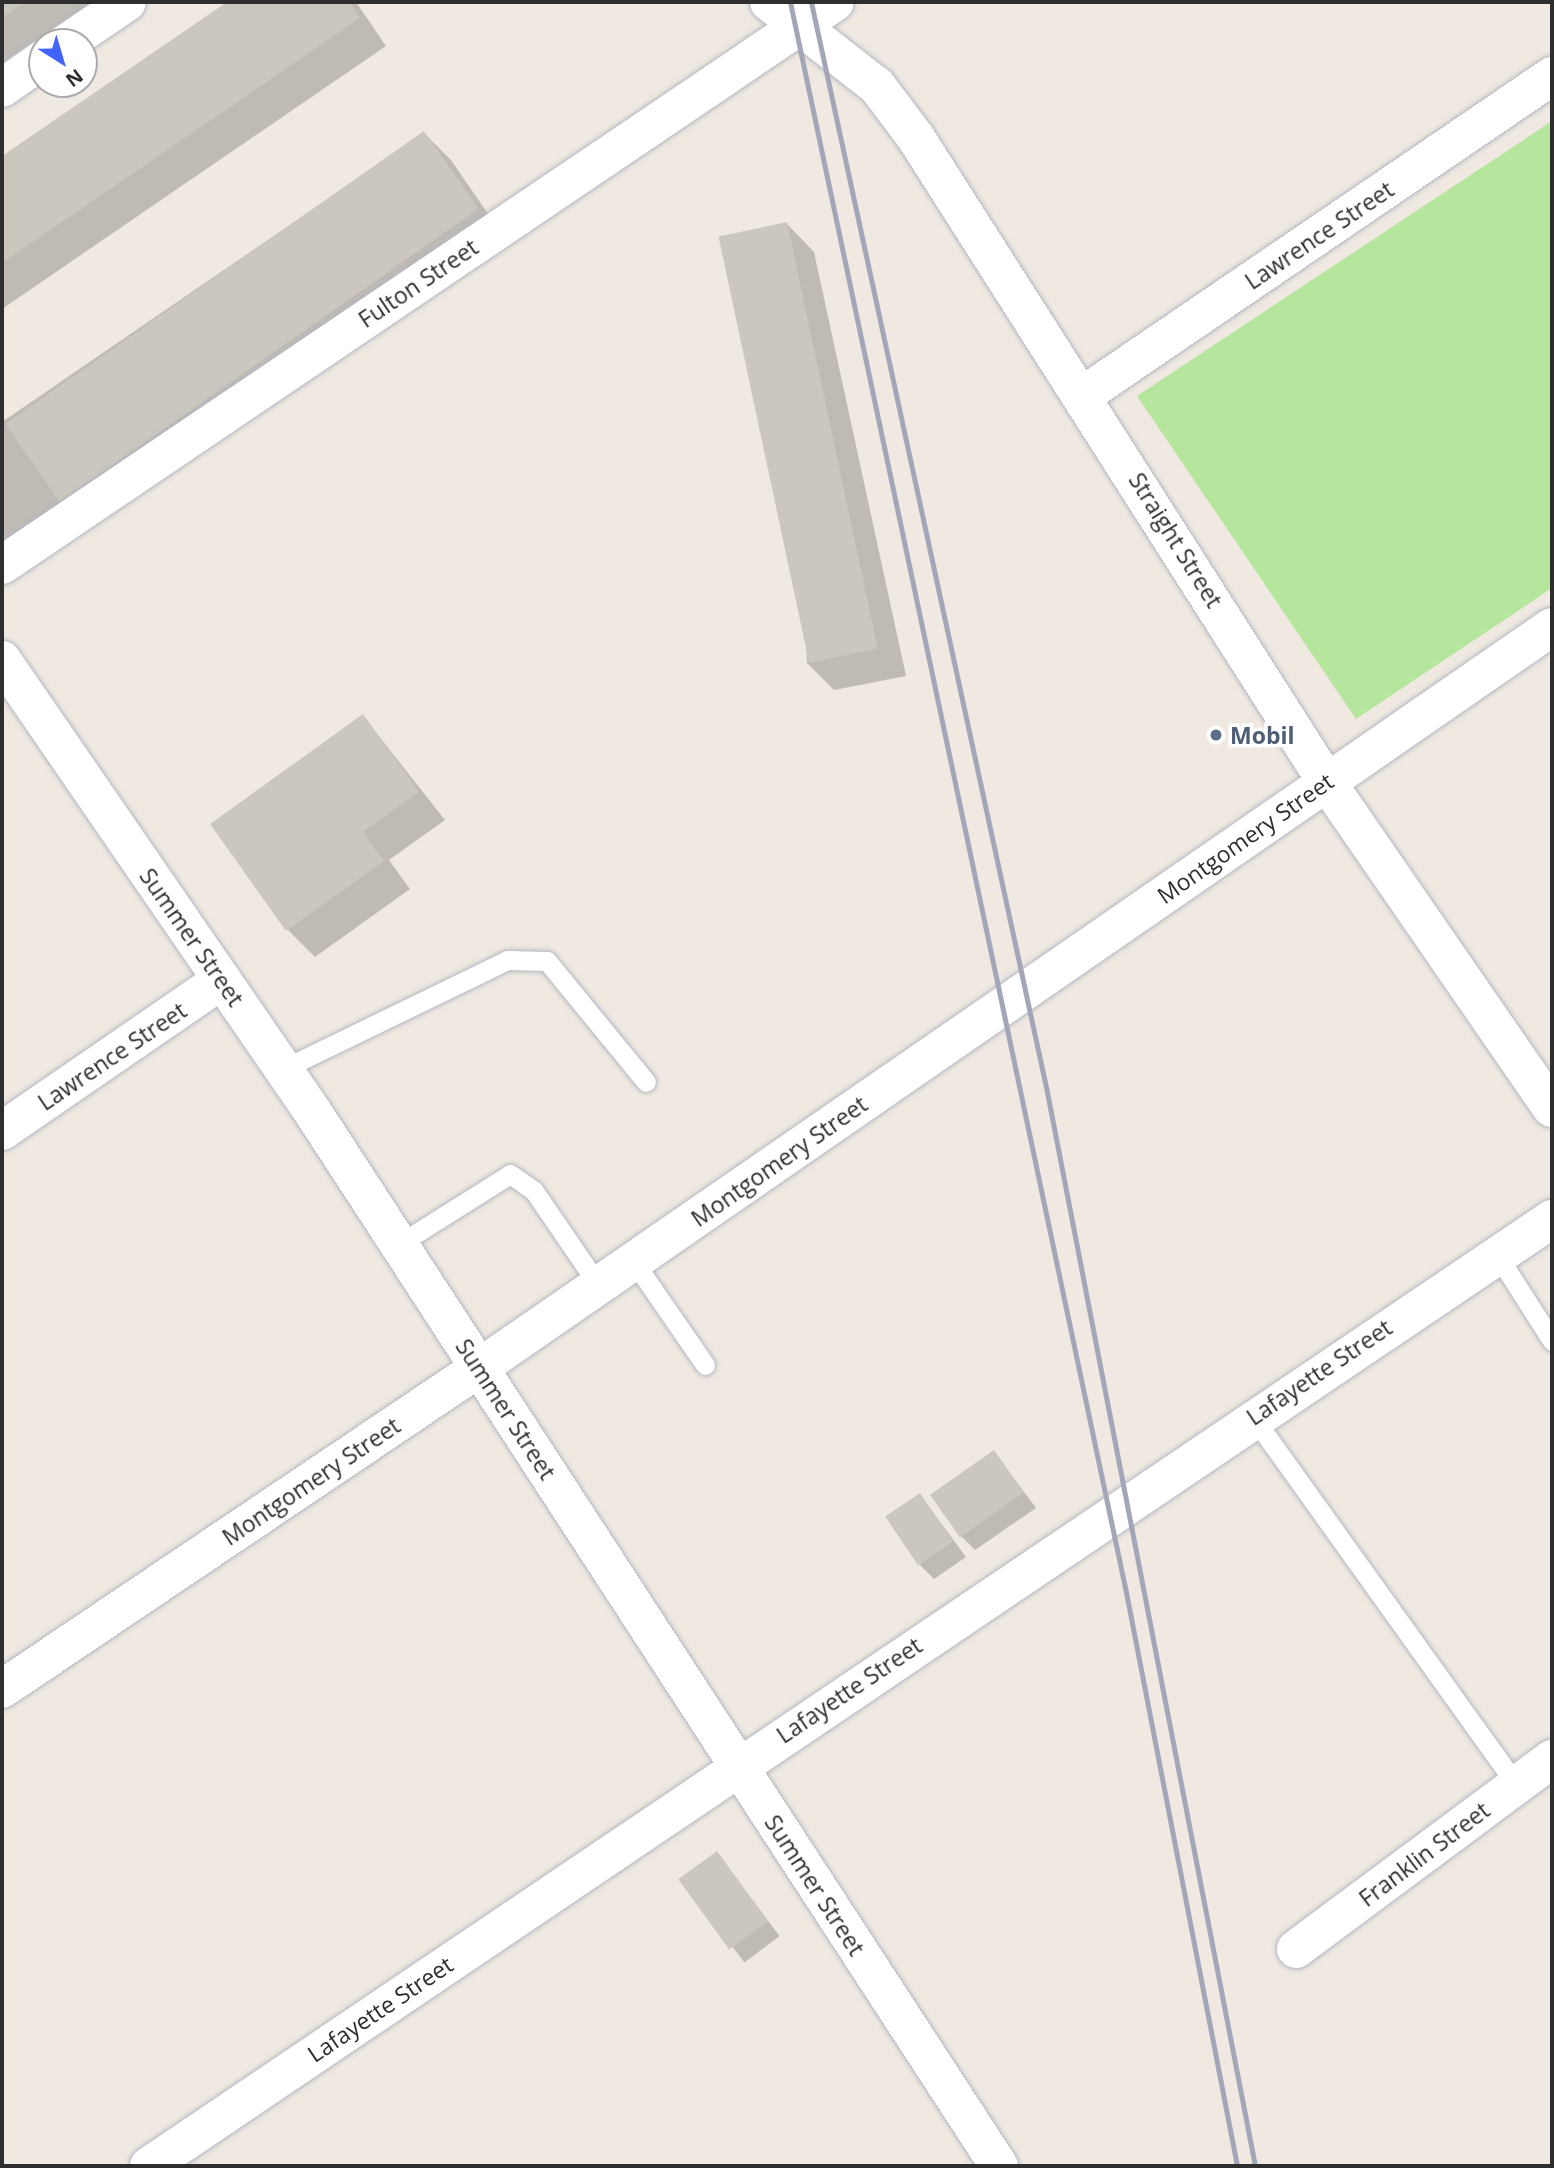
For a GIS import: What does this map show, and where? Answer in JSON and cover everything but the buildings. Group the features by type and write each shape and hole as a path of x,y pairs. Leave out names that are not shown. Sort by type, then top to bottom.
{"street":[{"path":"89,28 127,2"},
{"name":"Straight Street","path":"769,2 802,23 877,86 1085,394 1326,781 1552,1108"},
{"name":"Fulton Street","path":"2,565 835,2"},
{"path":"2,88 28,70"},
{"name":"Lawrence Street","path":"1085,394 1552,76"},
{"name":"Montgomery Street","path":"2,1689 599,1286 1552,627"},
{"name":"Summer Street","path":"2,660 283,1069 399,1244 737,1765 987,2162"},
{"name":"Lawrence Street","path":"2,1131 222,980"},
{"name":"Lafayette Street","path":"149,2166 737,1765 1496,1253 1552,1219"},
{"name":"Franklin Street","path":"1296,1949 1552,1759"}],"lane":[{"path":"283,1069 507,960 547,961 646,1082"},
{"path":"399,1244 510,1174 534,1192 599,1286"},
{"path":"1496,1253 1552,1341"},
{"path":"634,1262 705,1365"},
{"path":"1253,1417 1516,1786"}],"green space":[{"path":"1552,121 1552,588 1356,719 1137,396"}],"railway":[{"path":"790,2 1125,1587 1237,2166"},
{"path":"811,2 1047,1092 1255,2166"}],"place":[{"name":"Mobil","path":"1216,735"}]}
